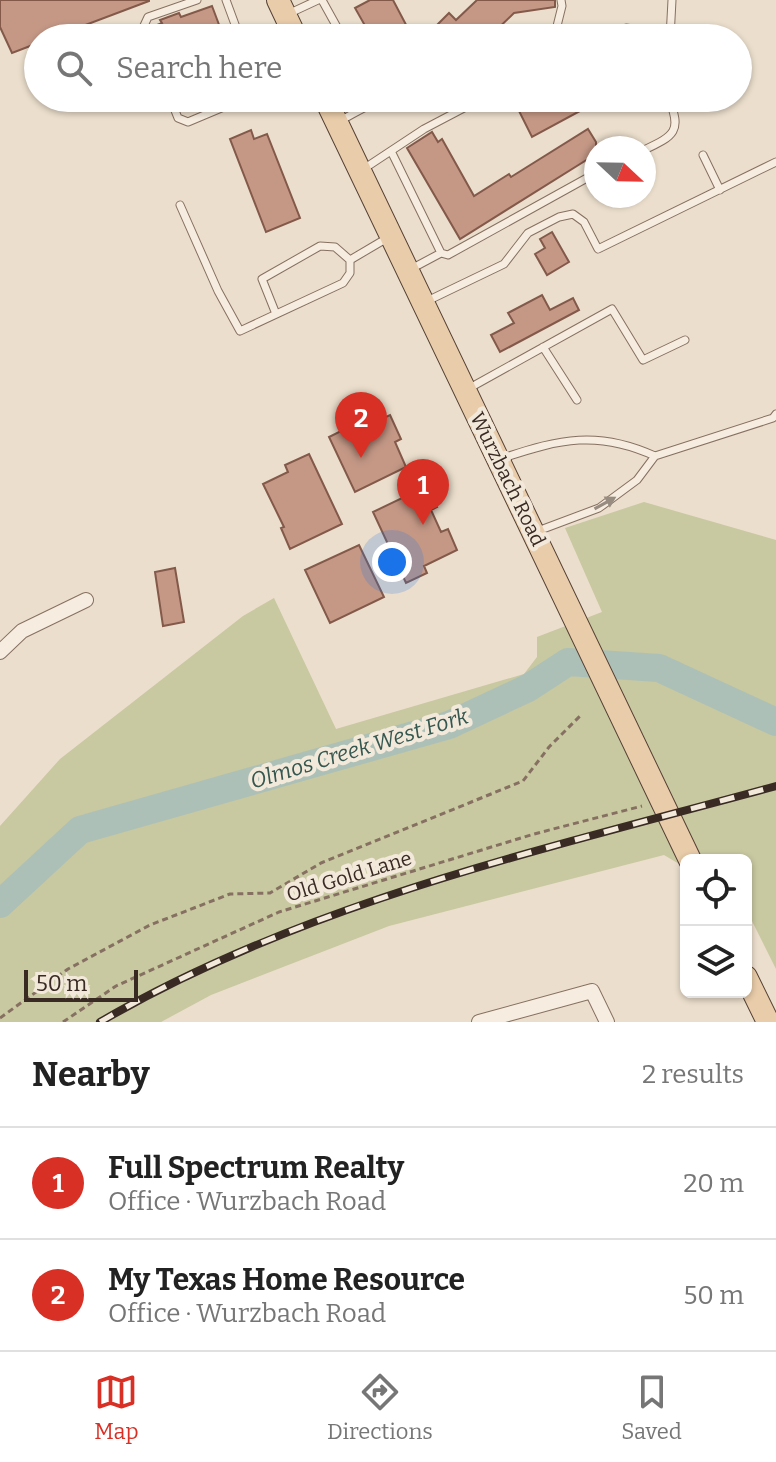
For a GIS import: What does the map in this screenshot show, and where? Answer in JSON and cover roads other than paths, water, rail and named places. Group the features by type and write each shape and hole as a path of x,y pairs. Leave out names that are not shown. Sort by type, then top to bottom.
{"main road":[{"name":"Wurzbach Road","path":"332,112 687,854"},
{"path":"752,989 768,1022"}],"street":[{"path":"0,652 22,631 86,600"},
{"path":"479,1022 592,991 607,1022"}],"lane":[{"path":"145,24 148,17 197,0"},
{"path":"226,0 235,24"},
{"path":"282,8 320,0 335,24"},
{"path":"557,24 561,0"},
{"path":"671,24 672,0"},
{"path":"176,112 178,118 188,122 212,112"},
{"path":"337,122 356,112"},
{"path":"360,171 456,112"},
{"path":"656,144 665,140 675,128 674,112"},
{"path":"391,151 441,253"},
{"path":"703,155 720,190"},
{"path":"423,303 504,264 528,233 559,217 573,214 584,222 598,249 776,162"},
{"path":"407,270 441,253 448,255 584,180"},
{"path":"180,205 218,291 240,331 343,283 350,273 350,260 335,247 320,246 262,279 276,314"},
{"path":"350,260 391,236"},
{"path":"464,391 612,309 643,360 685,340"},
{"path":"543,347 577,400"},
{"path":"538,542 565,519 599,508 637,480 655,456 773,418 776,414"},
{"path":"498,459 575,439 628,443 655,456"}],"waterway":[{"name":"Olmos Creek West Fork","path":"0,904 80,830 449,725 528,688 568,662 659,668 776,722"}],"railway":[{"path":"100,1022 179,980 261,943 345,911 516,856 776,786"}],"place":[{"name":"My Texas Home Resource","path":"361,458"},
{"name":"Full Spectrum Realty","path":"423,525"}]}
